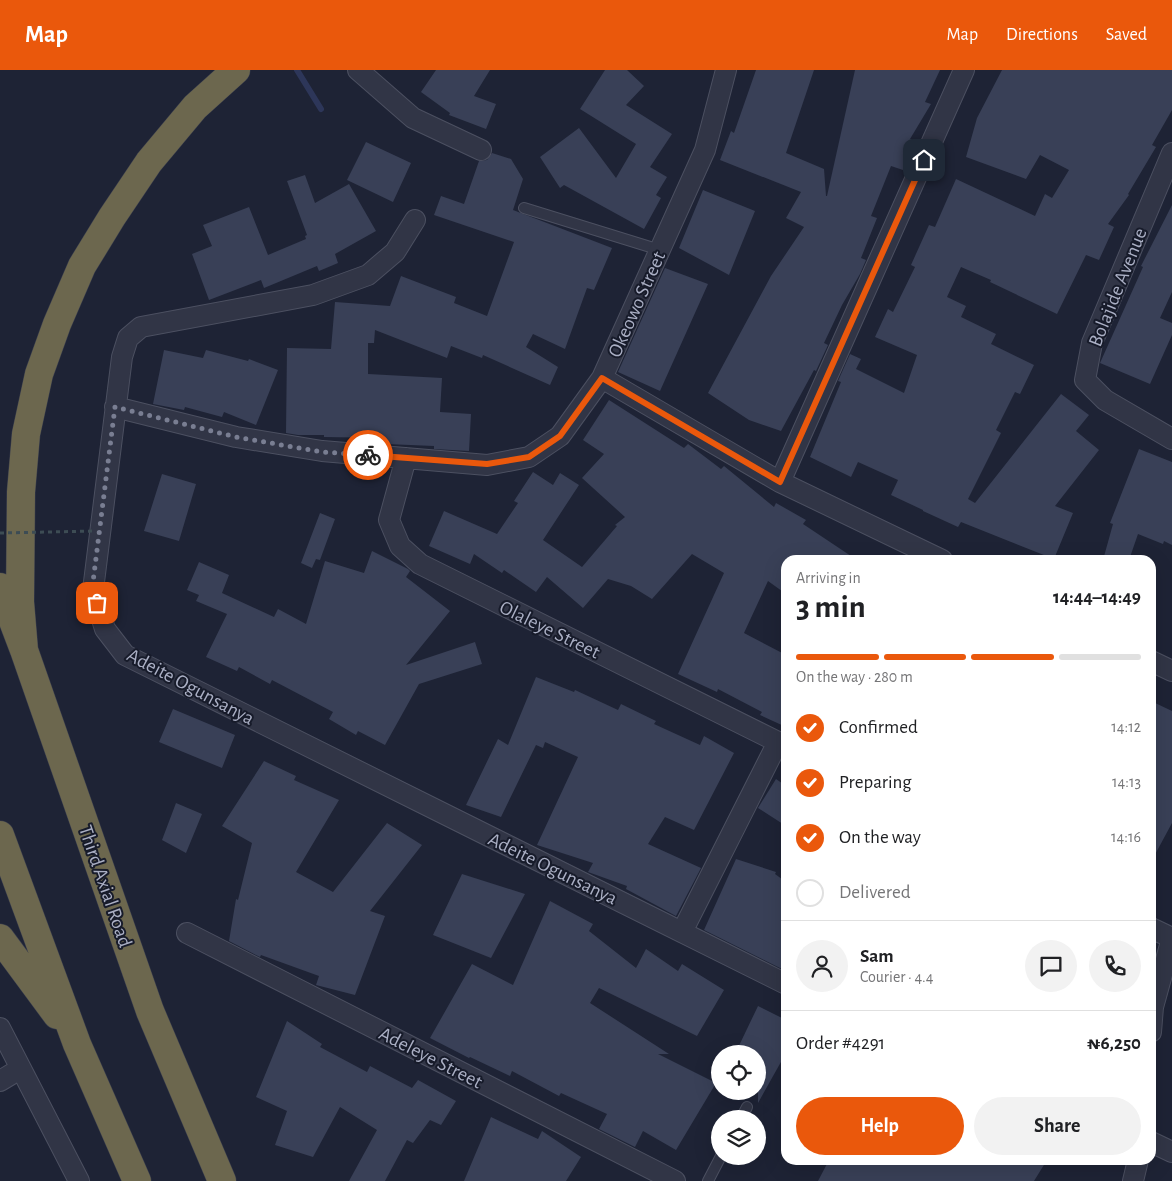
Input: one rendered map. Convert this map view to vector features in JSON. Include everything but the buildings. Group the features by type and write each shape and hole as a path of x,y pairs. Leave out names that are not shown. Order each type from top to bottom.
{"highway":[{"path":"24,650 20,602 21,492 26,434 40,374 57,324 82,266 148,162 195,107 236,70"},
{"name":"Third Axial Road","path":"0,587 24,650 150,1011 222,1181"},
{"path":"0,835 77,1044 137,1181"},
{"path":"0,938 77,1044"}],"street":[{"path":"358,70 413,118 481,150"},
{"name":"Okeowo Street","path":"115,407 236,437 322,452 487,464 529,457 560,436 602,378 705,150 726,70"},
{"path":"780,482 964,70"},
{"name":"Bolajide Avenue","path":"1172,153 1164,193 1092,343 1085,380 1105,400 1172,439"},
{"name":"Adeite Ogunsanya","path":"415,220 394,252 368,275 313,295 141,327 128,338 122,357 92,590 105,629 124,655 781,982"},
{"path":"602,378 780,482 932,555"},
{"name":"Olaleye Street","path":"406,458 389,520 400,546 420,564 781,744"},
{"path":"1156,663 1172,671"},
{"path":"682,932 781,746"},
{"path":"1156,930 1172,938 1156,996"},
{"name":"Adeleye Street","path":"187,933 675,1181"},
{"path":"0,1028 79,1181"},
{"path":"0,1081 20,1069"},
{"path":"1156,1144 1172,1152"},
{"path":"1133,1181 1137,1165"}],"lane":[{"path":"524,208 660,250"},
{"path":"708,1181 716,1165"}],"path":[{"path":"0,533 96,531"}],"waterway":[{"path":"297,70 321,109"}],"way so far":[{"path":"97,603 92,590 115,407 236,437 322,452 368,455"}],"route":[{"path":"368,455 487,464 529,457 560,436 602,378 780,482 924,160"}]}
